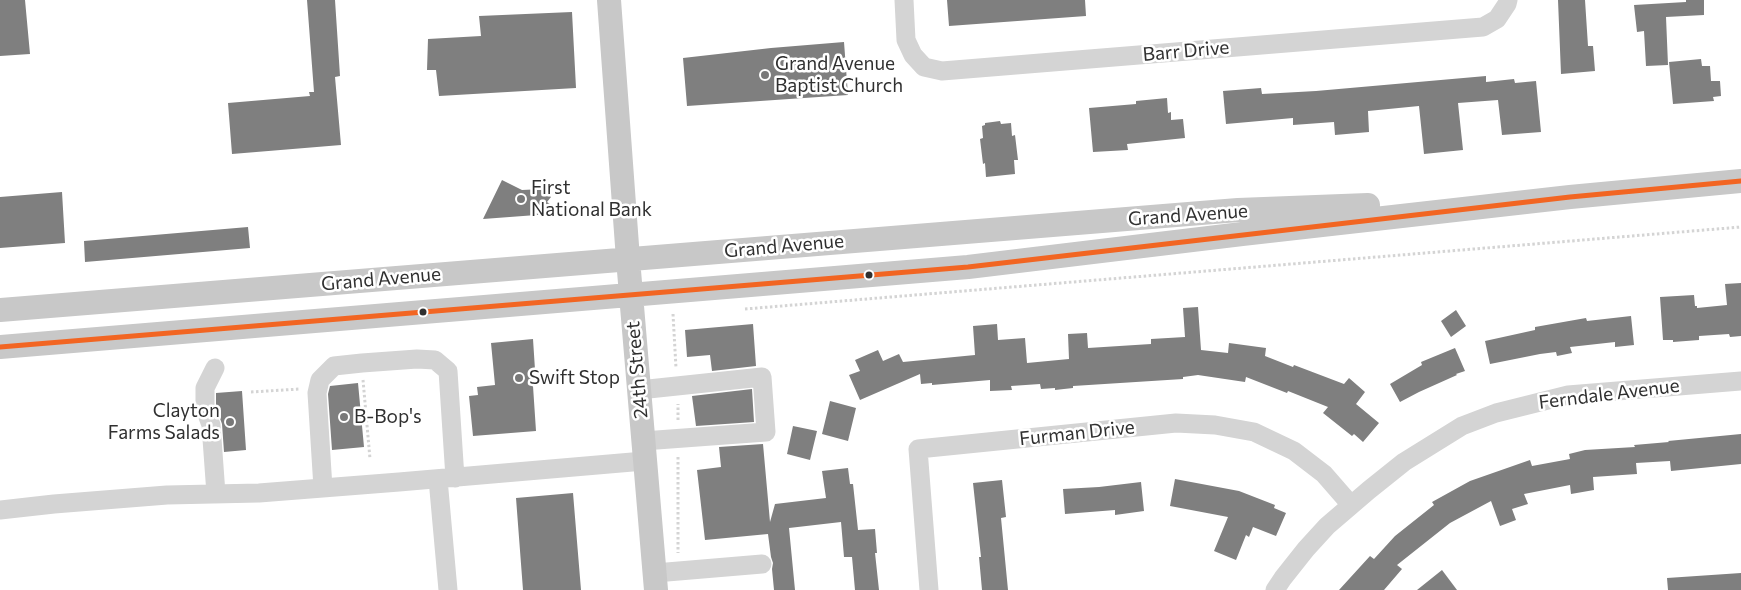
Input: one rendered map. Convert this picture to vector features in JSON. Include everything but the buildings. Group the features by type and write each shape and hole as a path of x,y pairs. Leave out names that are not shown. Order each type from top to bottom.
{"main road":[{"name":"24th Street","path":"609,0 628,259 656,582"},
{"name":"Grand Avenue","path":"0,347 968,267 1570,197 1741,181"},
{"name":"Grand Avenue","path":"0,310 1238,210 1570,197"}],"street":[{"name":"Barr Drive","path":"904,0 906,40 913,55 924,67 942,71 1483,27 1497,20 1508,0"},
{"path":"323,488 316,393 320,382 334,366 435,360 448,371 448,590"},
{"path":"215,368 206,388 205,409 211,425 216,494"},
{"path":"0,510 167,495 323,488 447,479 644,451 678,440 766,432 762,377 639,390"},
{"name":"Ferndale Avenue","path":"1275,590 1306,549 1327,526 1377,482 1404,462 1462,426 1496,413 1568,395 1741,381"},
{"name":"Furman Drive","path":"929,590 918,449 1176,423 1215,425 1254,432 1294,452 1324,474 1351,505"},
{"path":"656,582 762,564"}],"path":[{"path":"738,309 1741,227"},
{"path":"673,314 682,313"},
{"path":"362,363 370,459"},
{"path":"251,392 303,388 303,383 320,382"}],"transit line":[{"path":"0,347 968,267 1570,197 1741,181"}],"place":[{"name":"Grand Avenue Baptist Church","path":"765,75"},
{"name":"First National Bank","path":"521,199"},
{"name":"Swift Stop","path":"519,378"},
{"name":"B-Bop's","path":"344,417"},
{"name":"Clayton Farms Salads","path":"230,422"}]}
